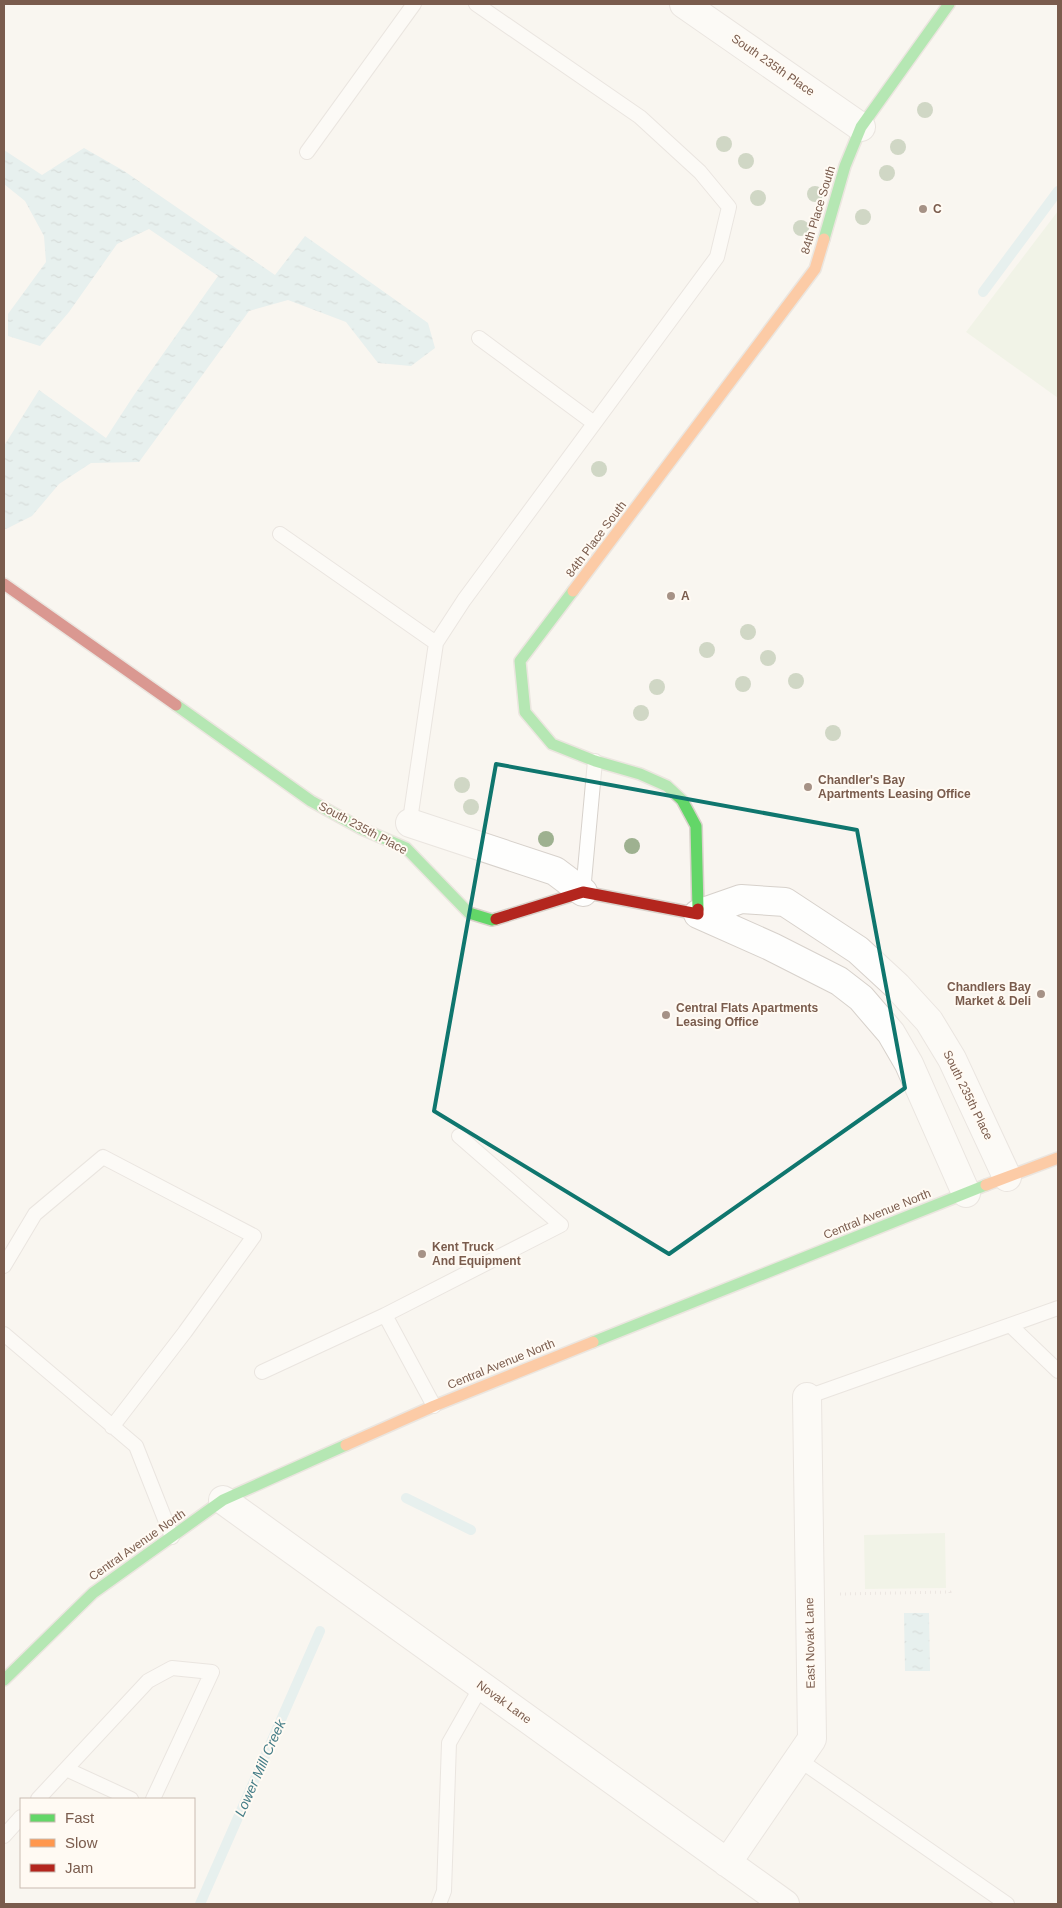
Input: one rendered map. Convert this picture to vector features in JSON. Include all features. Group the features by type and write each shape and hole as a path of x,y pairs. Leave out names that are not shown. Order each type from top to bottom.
{"street":[{"name":"South 235th Place","path":"684,4 861,127"},
{"name":"84th Place South","path":"698,914 696,826 682,800 666,786 640,774 595,761 552,744 525,712 520,661 815,269 845,166 861,127 949,4"},
{"name":"South 235th Place","path":"4,584 311,801 362,829 408,835 469,913 492,920 583,892 698,914 772,947 839,981 861,998 891,1033 909,1064 966,1193"},
{"path":"408,835 554,871 583,892"},
{"name":"South 235th Place","path":"698,914 741,898 785,902 858,950 897,986 929,1021 952,1059 1007,1177"},
{"name":"Central Avenue North","path":"4,1680 93,1593 223,1500 434,1406 1058,1158"},
{"name":"East Novak Lane","path":"727,1863 812,1739 807,1397"},
{"name":"Novak Lane","path":"223,1500 785,1904"}],"lane":[{"path":"307,152 414,4"},
{"path":"408,835 436,643 464,600 717,256 728,207 700,172 640,117 476,4"},
{"path":"479,338 594,423"},
{"path":"280,534 436,643"},
{"path":"583,892 595,761"},
{"path":"262,1372 385,1316 561,1225 459,1136"},
{"path":"4,1266 35,1214 103,1157 254,1236 185,1332 112,1427"},
{"path":"807,1397 1058,1308"},
{"path":"385,1316 434,1406"},
{"path":"1010,1324 1058,1371"},
{"path":"4,1334 136,1446 172,1537"},
{"path":"39,1798 148,1681 172,1668 212,1672 153,1798"},
{"path":"438,1904 444,1891 449,1743 482,1685"},
{"path":"798,1758 1007,1904"},
{"path":"66,1769 129,1798"},
{"path":"4,1836 20,1818"}],"path":[{"path":"810,1594 950,1592 950,1597"}],"highlighted area":[{"path":"496,764 857,830 905,1088 669,1254 434,1111"}],"green space":[{"path":"1058,211 1058,398 966,332"},
{"path":"945,1533 946,1588 865,1589 864,1535"}],"water":[{"path":"84,148 124,171 275,275 305,236 428,323 435,348 411,366 378,363 346,322 288,300 249,311 139,462 91,463 59,484 32,516 6,529 4,528 4,446 39,390 106,438 218,276 149,229 117,244 69,312 40,346 8,336 8,314 46,262 44,236 25,201 4,184 4,150 42,175"},
{"path":"904,1613 929,1613 930,1671 905,1671"}],"waterway":[{"path":"983,292 1058,191"},
{"name":"Lower Mill Creek","path":"406,1498 471,1530"},
{"name":"Lower Mill Creek","path":"200,1904 320,1631"}],"traffic: fast":[{"path":"824,239 845,166 861,127 949,4"},
{"path":"573,591 520,661 525,712 552,744 595,761 640,774 667,786 682,800 696,826 698,909"},
{"path":"176,705 311,801 362,829 406,848 469,913 492,920 496,919"},
{"path":"593,1342 986,1185"},
{"path":"4,1680 93,1593 223,1500 346,1445"}],"traffic: slow":[{"path":"573,591 815,269 824,239"},
{"path":"986,1185 1058,1158"},
{"path":"346,1445 434,1406 593,1342"}],"traffic: jam":[{"path":"4,584 176,705"},
{"path":"496,919 583,892 698,914 698,909"}],"place":[{"name":"C","path":"923,209"},
{"name":"A","path":"671,596"},
{"name":"Chandler's Bay Apartments Leasing Office","path":"808,787"},
{"name":"Chandlers Bay Market & Deli","path":"1041,994"},
{"name":"Central Flats Apartments Leasing Office","path":"666,1015"},
{"name":"Kent Truck And Equipment","path":"422,1254"}]}
